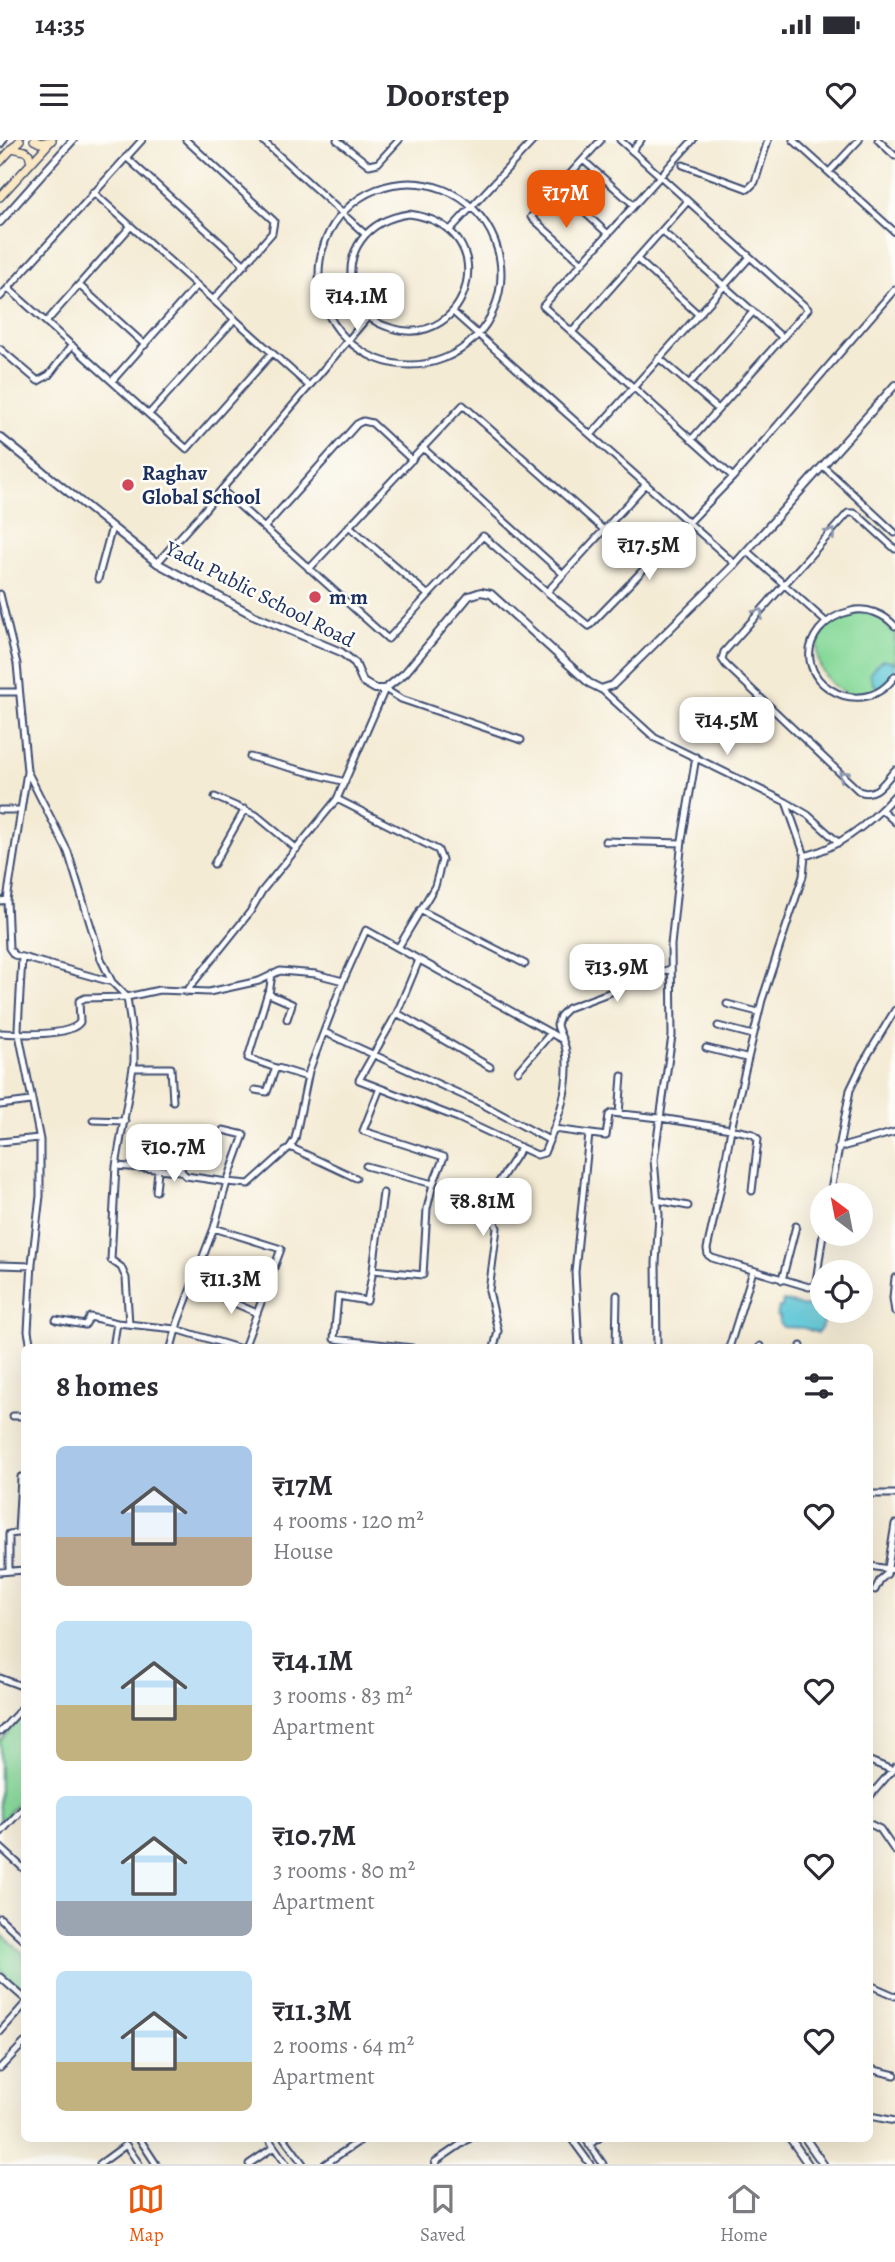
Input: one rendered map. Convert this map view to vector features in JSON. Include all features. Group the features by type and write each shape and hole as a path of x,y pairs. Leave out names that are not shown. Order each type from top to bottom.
{"main road":[{"path":"0,162 20,140"},
{"path":"34,140 40,143 51,141"},
{"path":"0,197 51,141"},
{"path":"12,148 25,150 31,163"}],"street":[{"path":"0,222 74,140"},
{"path":"0,297 142,140"},
{"path":"186,140 274,221 272,233 213,300"},
{"path":"263,140 365,234"},
{"path":"337,140 369,165 378,163 399,140"},
{"path":"450,230 534,140"},
{"path":"582,263 531,217 601,140"},
{"path":"620,140 808,309 691,440"},
{"path":"632,151 641,140"},
{"path":"693,140 543,306 733,477"},
{"path":"683,165 748,189 755,182 768,140"},
{"path":"793,140 895,232"},
{"path":"829,172 859,140"},
{"path":"878,140 895,156"},
{"path":"126,157 245,265"},
{"path":"583,160 634,205"},
{"path":"420,182 448,190 472,205 490,228 501,257 501,289 491,319 478,335 443,359 412,366 381,361 347,342 332,323 320,293 319,265 326,237 342,213 364,194 391,184 420,182"},
{"path":"558,188 608,234"},
{"path":"93,192 309,386"},
{"path":"572,332 688,201"},
{"path":"409,214 425,216 450,230 460,243 468,273 466,286 453,312 433,326 414,331 397,330 368,318 359,305 351,279 355,250 365,234 393,216 409,214"},
{"path":"47,321 131,226"},
{"path":"662,231 783,338"},
{"path":"591,435 750,257"},
{"path":"637,259 699,314"},
{"path":"79,285 145,345"},
{"path":"112,381 197,285"},
{"path":"8,288 187,449 272,353"},
{"path":"222,490 388,639 482,536 589,626 733,477 895,289"},
{"path":"453,312 735,564"},
{"path":"689,384 753,312"},
{"path":"157,563 368,318"},
{"path":"149,415 234,319"},
{"path":"0,349 38,381 49,375 72,345"},
{"path":"659,358 718,410"},
{"path":"601,689 613,685 735,564 895,385"},
{"path":"309,569 463,405 604,530"},
{"path":"264,528 363,421 372,424 412,460"},
{"name":"Yadu Public School Road","path":"0,438 157,563 253,615 341,652 355,663 363,682 375,689 385,690 401,699 521,740"},
{"path":"423,448 563,574"},
{"path":"824,467 895,533"},
{"path":"547,592 646,484"},
{"path":"895,550 859,516 848,513 724,652 722,659 859,790 867,794 875,792 895,770"},
{"path":"349,526 428,595"},
{"path":"98,579 112,527"},
{"path":"747,551 826,622"},
{"path":"186,992 337,799 385,690 405,673 469,596 481,592 491,594 589,683 601,689 655,738 786,802 808,815 839,843"},
{"path":"0,594 17,664 27,771 3,901 9,948 14,955 112,982"},
{"path":"895,626 887,617 856,610 842,613 826,622 816,634 810,648 810,661 815,674 827,688 841,695 867,697 880,691 895,676"},
{"path":"0,692 19,692"},
{"path":"250,757 345,782"},
{"path":"657,1344 656,1263 659,1215 654,1160 672,1036 671,945 682,843 696,757"},
{"path":"27,771 68,852 101,959 112,982 127,997 134,1048 133,1068 116,1166 111,1261 121,1268 126,1278 129,1324"},
{"path":"805,856 839,843 882,810 895,795"},
{"path":"215,797 256,815 297,849"},
{"path":"337,799 438,850 442,860 435,886 398,948"},
{"path":"786,802 805,856 803,876 758,1012 746,1058 708,1255 806,1287 813,1286 821,1246"},
{"path":"214,863 246,809"},
{"path":"0,810 21,810"},
{"path":"882,810 895,822"},
{"path":"605,841 682,843"},
{"path":"420,911 525,964"},
{"path":"116,1166 181,1171 186,1176 249,1184 290,1147 298,1134 307,1077 343,981 366,930 563,1040"},
{"path":"22,957 19,1034 39,1138 40,1196 32,1266 28,1331 30,1344"},
{"path":"419,960 397,1013 359,1080 458,1118 540,1155 544,1153 562,1109 565,1090 566,1049 557,1025 560,1016 568,1008 611,992 640,977 671,969"},
{"path":"0,1033 67,1031 80,1021 78,1005 82,999 127,997 159,990 209,992 259,981 280,971 295,971 343,981"},
{"path":"272,974 248,1058 307,1077"},
{"path":"268,992 292,1004 287,1019"},
{"path":"727,1004 758,1012"},
{"path":"832,1183 850,1090 895,1010"},
{"path":"397,1013 490,1067"},
{"path":"718,1026 752,1035"},
{"path":"324,1032 482,1104 549,1140"},
{"path":"518,1071 551,1033"},
{"path":"706,1048 746,1058"},
{"path":"133,1068 171,1068 173,1101"},
{"path":"255,1090 268,1092 276,1068"},
{"path":"619,1114 622,1076"},
{"path":"263,1081 271,1083"},
{"path":"373,1270 423,1275 427,1209 444,1157 363,1130 380,1088"},
{"path":"0,1105 31,1101"},
{"path":"554,1129 607,1136 610,1114 619,1114 753,1134 758,1139 752,1191"},
{"path":"93,1120 125,1121"},
{"path":"181,1171 185,1130"},
{"path":"172,1344 244,1135 223,1130"},
{"path":"838,1148 895,1132"},
{"path":"579,1344 575,1272 589,1135"},
{"path":"0,1142 39,1138"},
{"path":"290,1147 356,1178"},
{"path":"495,1344 498,1322 489,1291 497,1228 488,1205 493,1191 521,1148"},
{"path":"366,1166 433,1184"},
{"path":"156,1191 158,1170"},
{"path":"376,1344 334,1339 338,1296 367,1301 383,1193"},
{"path":"657,1200 688,1206"},
{"path":"782,1280 796,1226"},
{"path":"214,1228 281,1249 245,1344"},
{"path":"0,1265 32,1266"},
{"path":"730,1344 753,1271"},
{"path":"895,1278 895,1312"},
{"path":"216,1295 257,1313"},
{"path":"615,1344 617,1295"},
{"path":"57,1320 85,1325 90,1317 117,1323 176,1329 225,1344"},
{"path":"114,1344 117,1323"},
{"path":"339,1344 340,1340"},
{"path":"13,1416 21,1416"},
{"path":"9,1570 9,1534 18,1533 21,1477"},
{"path":"873,1494 895,1494"},
{"path":"875,1590 880,1580 892,1569 895,1524"},
{"path":"873,1566 892,1569"},
{"path":"0,1572 21,1570"},
{"path":"0,1678 21,1686"},
{"path":"0,1732 21,1709"},
{"path":"873,1762 893,1768 873,1792"},
{"path":"0,1833 21,1813"},
{"path":"873,1826 880,1829 895,1851"},
{"path":"0,1847 21,1866"},
{"path":"0,1918 21,1937"},
{"path":"0,1977 21,1995"},
{"path":"873,1986 895,1996"},
{"path":"0,2032 21,2008"},
{"path":"0,2068 21,2046"},
{"path":"873,2070 895,2076"},
{"path":"873,2117 895,2121"},
{"path":"142,2142 156,2164"},
{"path":"271,2142 286,2164"},
{"path":"287,2142 303,2164"},
{"path":"325,2164 359,2142"},
{"path":"436,2164 435,2162 464,2142"},
{"path":"574,2142 590,2164"},
{"path":"587,2142 603,2164"},
{"path":"589,2145 593,2142"},
{"path":"793,2142 808,2164"},
{"path":"808,2142 823,2164"},
{"path":"100,2164 126,2145 139,2164"},
{"path":"249,2164 274,2147"}],"green space":[{"path":"855,611 878,615 895,629 895,677 875,692 856,695 838,689 825,676 818,658 819,640 831,623"},
{"path":"21,1717 21,1799 0,1823 0,1741"},
{"path":"0,1933 21,1951 21,1989 0,1970"}],"water":[{"path":"882,660 895,663 895,672 878,688 870,673"},
{"path":"783,1301 810,1306 810,1323 823,1323 818,1333 804,1328 783,1327 779,1322 780,1317 777,1316 779,1307 782,1307"}],"place":[{"name":"Raghav Global School","path":"128,485"},
{"name":"m m","path":"315,597"}]}
